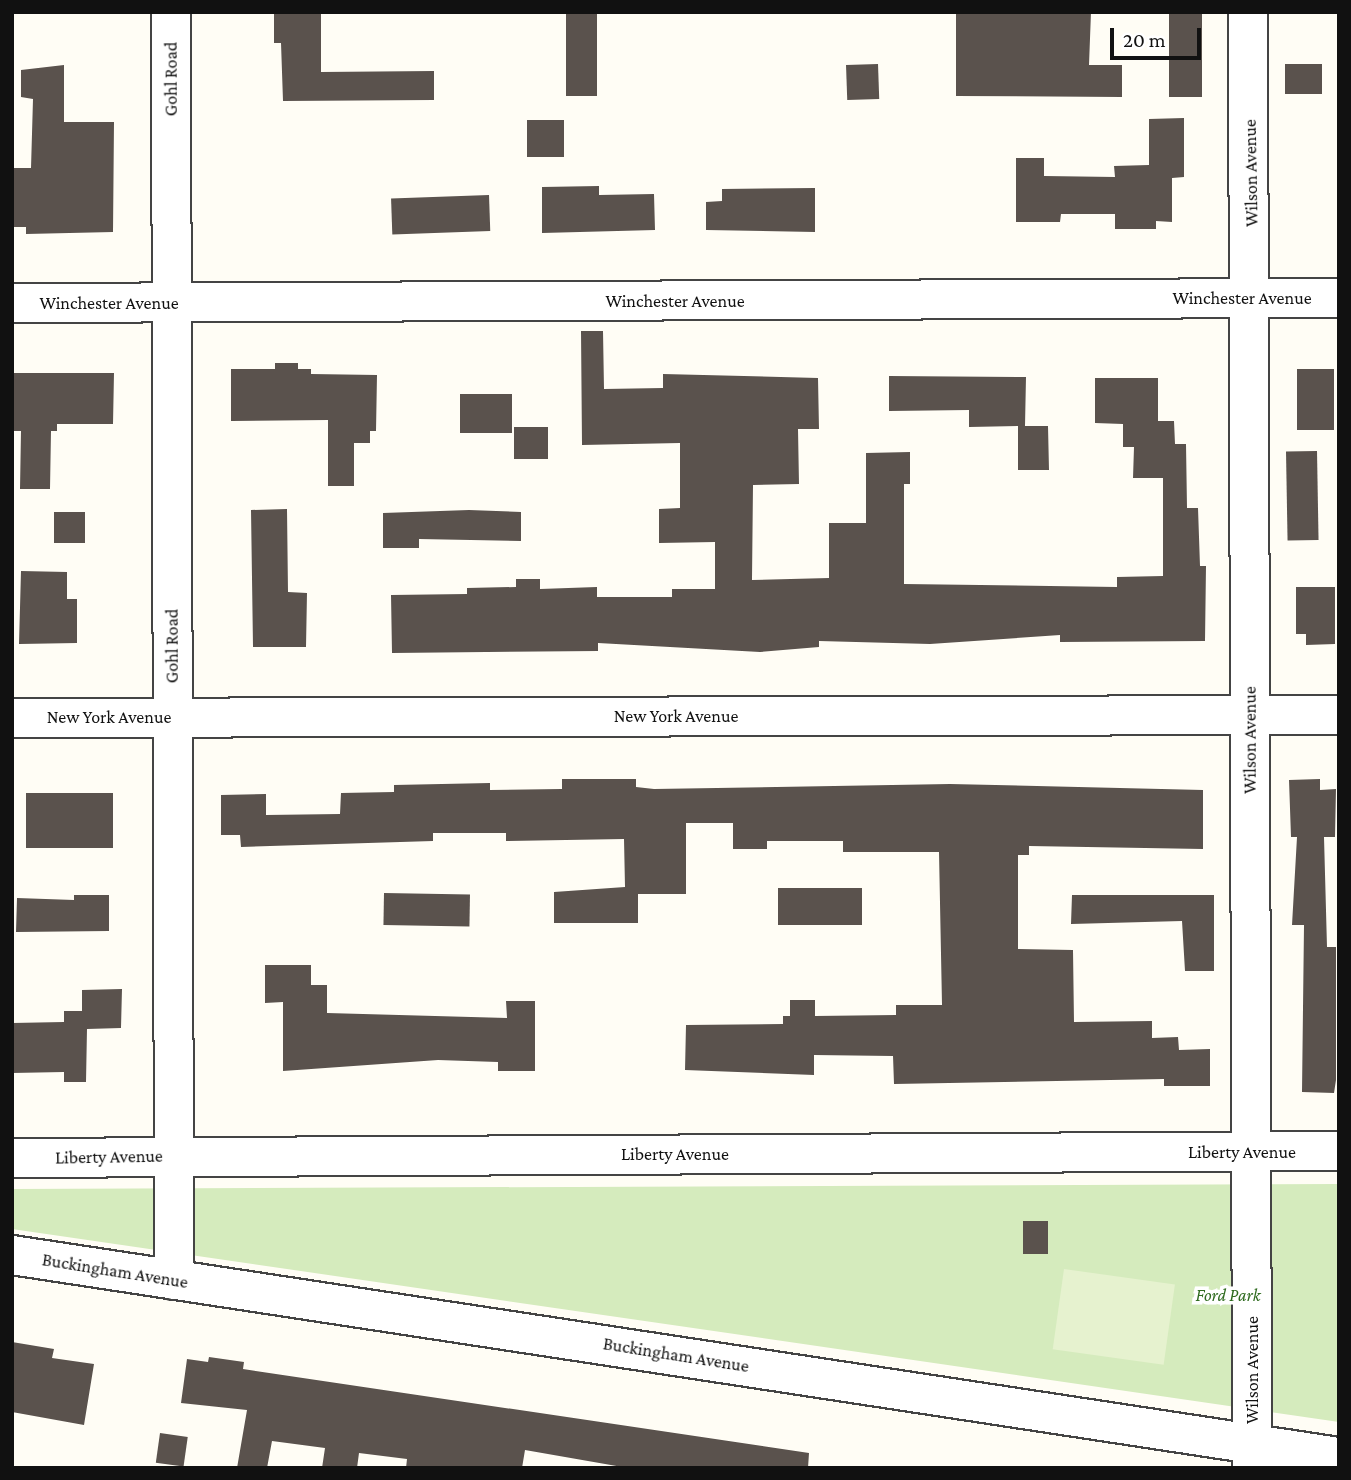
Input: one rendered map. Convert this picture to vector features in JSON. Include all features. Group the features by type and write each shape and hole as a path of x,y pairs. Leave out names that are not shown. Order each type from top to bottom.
{"street":[{"name":"Gohl Road","path":"171,12 174,1280"},
{"name":"Wilson Avenue","path":"1248,12 1252,298 1252,1455"},
{"name":"Winchester Avenue","path":"12,303 1339,298"},
{"name":"New York Avenue","path":"12,718 1339,715"},
{"name":"Liberty Avenue","path":"12,1158 1339,1151"},
{"name":"Buckingham Avenue","path":"12,1255 1252,1455 1339,1457"}],"green space":[{"name":"Ford Park","path":"1339,1184 1339,1422 12,1229 12,1189"},
{"path":"1064,1269 1175,1285 1164,1365 1053,1349"}],"building":[{"path":"274,12 321,12 321,72 434,71 434,100 283,101 281,43 274,43"},
{"path":"566,12 597,12 597,96 566,96"},
{"path":"956,12 1091,12 1089,65 1122,65 1122,97 956,96"},
{"path":"1169,12 1202,12 1202,97 1169,97"},
{"path":"878,64 879,99 847,100 846,65"},
{"path":"1285,64 1322,64 1322,94 1285,94"},
{"path":"64,65 64,122 114,122 113,232 26,234 26,227 13,227 13,168 31,168 33,99 21,97 21,70"},
{"path":"1184,118 1184,177 1172,178 1172,222 1156,221 1156,229 1115,229 1115,214 1061,214 1060,222 1016,222 1016,158 1044,158 1044,176 1115,177 1114,166 1149,165 1149,119"},
{"path":"527,120 564,120 564,157 527,157"},
{"path":"599,186 599,195 654,194 655,230 542,233 542,187"},
{"path":"815,188 815,232 706,230 706,202 722,201 722,189"},
{"path":"489,195 490,231 392,234 391,198"},
{"path":"581,331 603,331 604,389 663,388 663,374 818,378 819,429 798,429 799,484 753,485 752,580 829,578 829,523 866,523 866,453 910,452 910,484 904,484 904,584 1117,587 1117,577 1163,576 1163,478 1133,478 1134,447 1123,447 1123,424 1095,423 1095,378 1158,378 1158,421 1174,421 1175,444 1186,444 1187,508 1198,508 1200,566 1206,566 1205,641 1060,642 1060,635 930,644 819,641 819,647 760,652 598,643 598,651 392,653 391,595 467,594 467,588 516,587 516,579 540,579 540,589 597,587 597,597 672,597 672,589 715,589 715,542 659,543 659,509 680,508 680,443 582,445"},
{"path":"275,363 298,363 298,369 311,369 311,374 377,375 376,431 370,431 370,443 354,443 354,486 328,486 328,420 231,421 231,369 275,369"},
{"path":"1297,369 1334,369 1334,430 1297,430"},
{"path":"13,373 114,373 113,424 57,424 57,431 51,431 50,489 20,489 21,431 14,431"},
{"path":"889,376 1026,377 1025,426 1048,426 1049,470 1018,470 1018,426 969,427 969,410 889,411"},
{"path":"460,394 512,394 512,433 460,433"},
{"path":"514,427 548,427 548,459 514,459"},
{"path":"1317,451 1319,540 1288,541 1286,452"},
{"path":"287,509 288,592 307,593 306,647 253,647 251,510"},
{"path":"469,510 521,512 521,541 419,539 419,548 383,548 383,513"},
{"path":"54,512 85,512 85,543 54,543"},
{"path":"21,571 67,572 67,599 77,599 77,643 19,644"},
{"path":"1296,587 1335,587 1335,644 1306,645 1306,634 1296,634"},
{"path":"562,779 636,779 636,787 654,789 950,784 1203,790 1203,849 1029,846 1029,855 1018,855 1018,949 1073,950 1074,1022 1152,1021 1152,1038 1178,1037 1179,1050 1210,1049 1210,1086 1164,1086 1164,1079 894,1084 893,1056 814,1055 814,1075 685,1070 686,1025 783,1024 783,1016 790,1016 790,1000 815,1000 815,1016 896,1015 896,1005 942,1005 939,852 843,852 843,841 767,841 767,849 733,849 733,823 686,823 686,894 638,894 638,923 554,923 554,892 625,887 624,839 506,841 506,833 433,833 433,841 241,847 240,835 221,835 221,795 266,794 266,815 340,814 341,793 394,792 394,785 490,783 490,790 562,789"},
{"path":"1320,779 1320,790 1336,789 1335,837 1324,837 1327,947 1336,947 1334,1093 1302,1092 1304,925 1292,925 1297,837 1291,837 1289,780"},
{"path":"26,793 113,793 113,848 26,848"},
{"path":"778,888 862,888 862,925 778,925"},
{"path":"384,893 470,895 469,926 383,925"},
{"path":"74,895 109,895 109,931 16,932 17,898 74,900"},
{"path":"1072,895 1214,895 1214,971 1185,971 1182,921 1071,924"},
{"path":"265,965 311,965 311,985 327,985 327,1013 507,1018 506,1001 535,1001 535,1071 498,1071 498,1062 438,1060 283,1071 283,1002 265,1003"},
{"path":"122,989 121,1028 87,1029 86,1082 64,1082 64,1072 12,1073 12,1023 64,1022 64,1011 82,1011 82,990"},
{"path":"1023,1221 1048,1221 1048,1254 1023,1254"},
{"path":"12,1342 54,1349 52,1358 94,1364 84,1425 12,1412"},
{"path":"209,1357 244,1362 243,1369 809,1453 808,1468 628,1468 525,1450 522,1468 406,1468 407,1459 359,1453 357,1468 322,1468 325,1448 272,1441 267,1468 237,1468 247,1410 181,1403 187,1359 208,1362"},
{"path":"160,1433 188,1437 184,1467 156,1463"}]}
